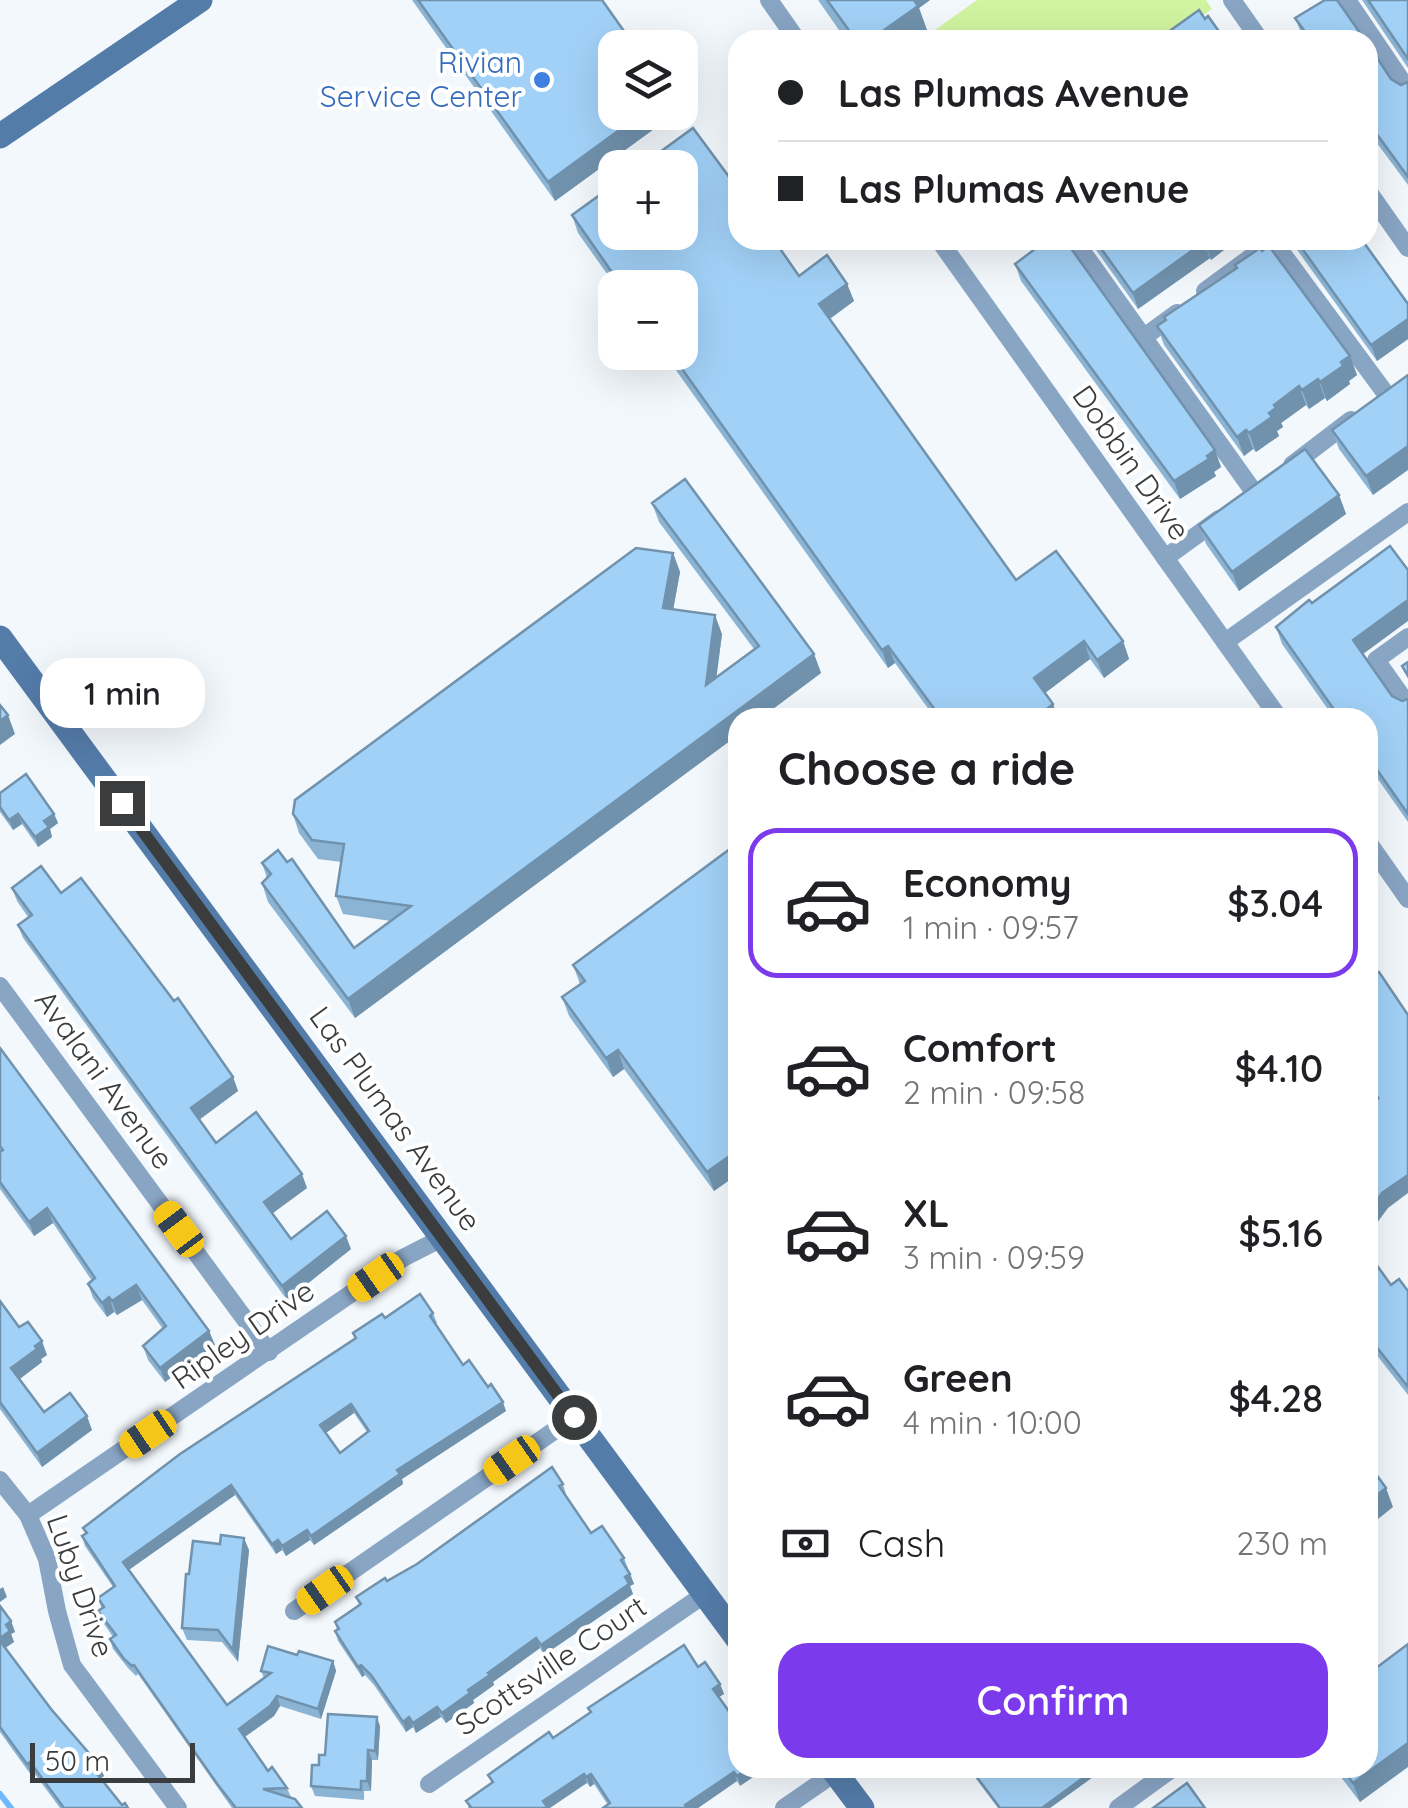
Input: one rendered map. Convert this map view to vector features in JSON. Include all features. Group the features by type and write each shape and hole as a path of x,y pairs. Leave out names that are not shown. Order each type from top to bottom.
{"street":[{"path":"0,136 200,0"},
{"path":"769,0 790,30"},
{"path":"1232,0 1253,30"},
{"path":"1346,0 1367,30"},
{"path":"1378,46 1408,90"},
{"path":"1378,205 1408,248"},
{"name":"Dobbin Drive","path":"947,250 1271,708"},
{"path":"1081,250 1254,492"},
{"path":"1144,337 1259,250"},
{"path":"1165,558 1379,400 1279,250"},
{"path":"1225,642 1406,518"},
{"path":"1408,637 1376,660 1408,705"},
{"name":"Las Plumas Avenue","path":"0,638 728,1625"},
{"path":"1378,856 1408,900"},
{"name":"Avalani Avenue","path":"0,986 269,1352"},
{"name":"Ripley Drive","path":"28,1515 403,1258 442,1238"},
{"path":"294,1611 574,1417"},
{"name":"Luby Drive","path":"0,1480 28,1515 47,1559 72,1665 178,1808"},
{"name":"Scottsville Court","path":"429,1784 705,1594"},
{"path":"784,1808 823,1778"},
{"path":"840,1778 862,1808"},
{"path":"1118,1808 1159,1778"}],"green space":[{"path":"977,0 1206,0 1212,9 1183,30 935,30"}],"building":[{"name":"Rivian Service Center","path":"418,0 602,0 623,30 598,30 598,130 619,130 548,182"},
{"path":"827,0 914,0 918,6 884,30 849,30"},
{"path":"1325,0 1337,0 1358,30 1304,30 1295,18"},
{"path":"1368,0 1408,0 1408,59"},
{"path":"1199,10 1218,30 1171,30"},
{"path":"1378,59 1391,79 1401,85 1408,82 1408,177 1378,136"},
{"path":"694,130 728,175 728,250 781,250 799,276 827,255 847,284 819,304 1016,580 1056,551 1123,641 1097,660 1084,641 1034,678 1053,704 1048,708 934,708 888,646 882,650 683,370 698,370 698,270 610,270 572,215 598,196 598,250 698,250 698,150 663,150"},
{"path":"1034,250 1072,250 1215,450 1207,456 1209,459 1174,481 1015,264"},
{"path":"1102,250 1193,250 1133,293"},
{"path":"1257,250 1272,250 1350,356 1320,382 1318,379 1302,390 1299,386 1274,405 1276,408 1269,413 1272,417 1237,437 1157,326 1166,320 1164,317 1237,268 1235,265"},
{"path":"1303,250 1369,250 1408,304 1408,319 1371,345"},
{"path":"1408,375 1408,446 1366,476 1332,430"},
{"path":"1305,449 1339,495 1232,572 1199,525"},
{"path":"685,479 814,654 741,708 728,708 728,718 348,999 262,883 271,874 262,863 278,850 287,862 292,859 354,948 411,906 336,896 344,844 312,840 293,814 295,800 636,548 673,553 663,608 715,615 706,685 759,646 652,503"},
{"path":"1390,546 1408,570 1408,600 1353,640 1392,696 1402,701 1408,699 1408,814 1378,771 1378,708 1333,708 1276,627 1309,600 1312,603"},
{"path":"0,705 8,715 0,721"},
{"path":"26,774 54,814 44,821 49,827 35,837 18,814 9,820 0,807 0,793"},
{"path":"728,850 728,1157 707,1172 618,1050 606,1058 562,997 585,981 573,965"},
{"path":"41,866 61,893 81,878 174,1001 178,998 233,1077 191,1108 216,1143 256,1112 302,1174 264,1202 291,1239 327,1211 346,1236 282,1286 18,925 32,915 12,888"},
{"path":"1378,973 1408,1015 1408,1175 1378,1199 1379,1097"},
{"path":"0,1048 209,1331 160,1368 143,1346 166,1326 136,1285 102,1303 88,1284 95,1278 47,1208 29,1222 0,1182"},
{"path":"1378,1267 1391,1285 1399,1279 1408,1291 1408,1387 1378,1349"},
{"path":"420,1294 463,1365 469,1360 503,1402 397,1470 400,1474 311,1536 307,1530 282,1546 278,1540 272,1544 231,1485 123,1562 227,1705 271,1673 261,1671 268,1646 333,1661 318,1709 277,1696 239,1729 268,1771 272,1767 287,1788 263,1789 295,1799 302,1808 236,1808 134,1665 124,1659 110,1639 116,1635 98,1611 104,1607 98,1598 115,1586 82,1536 87,1533 83,1528 180,1454 356,1338 353,1333 382,1314 385,1318","holes":["351,1404 369,1431 340,1453 320,1425"]},
{"path":"0,1301 19,1327 28,1322 42,1341 11,1368 44,1412 70,1393 87,1416 37,1453 0,1402"},
{"path":"552,1467 563,1484 559,1486 591,1533 602,1526 624,1558 621,1560 630,1574 625,1577 629,1584 541,1645 536,1638 442,1713 437,1707 413,1723 409,1717 403,1722 371,1675 361,1665 358,1667 335,1631 339,1629 335,1622 361,1604 356,1597 417,1564"},
{"path":"1378,1477 1386,1488 1378,1494"},
{"path":"221,1535 244,1538 233,1650 218,1630 182,1628 193,1541 220,1544"},
{"path":"0,1606 11,1621 6,1625 10,1631 0,1638"},
{"path":"0,1641 100,1766 94,1770 128,1808 64,1808 30,1762 27,1764 0,1727"},
{"path":"1408,1644 1408,1743 1378,1765 1378,1666"},
{"path":"684,1645 698,1667 705,1662 720,1684 713,1689 728,1710 728,1776 686,1808 603,1808 610,1803 591,1774 584,1774 543,1801 548,1808 469,1808 466,1801 493,1782 488,1775 549,1732 553,1738 591,1712 588,1708"},
{"path":"328,1714 377,1717 375,1751 368,1750 367,1781 361,1781 361,1790 311,1786 312,1765 319,1765 319,1755 325,1755"},
{"path":"978,1778 1083,1778 1042,1808 1000,1808"},
{"path":"1187,1783 1205,1808 1153,1808"}],"waterway":[{"path":"0,1794 11,1808"}],"place":[{"name":"Rivian Service Center","path":"542,80"}],"route":[{"path":"122,803 574,1417"}]}
